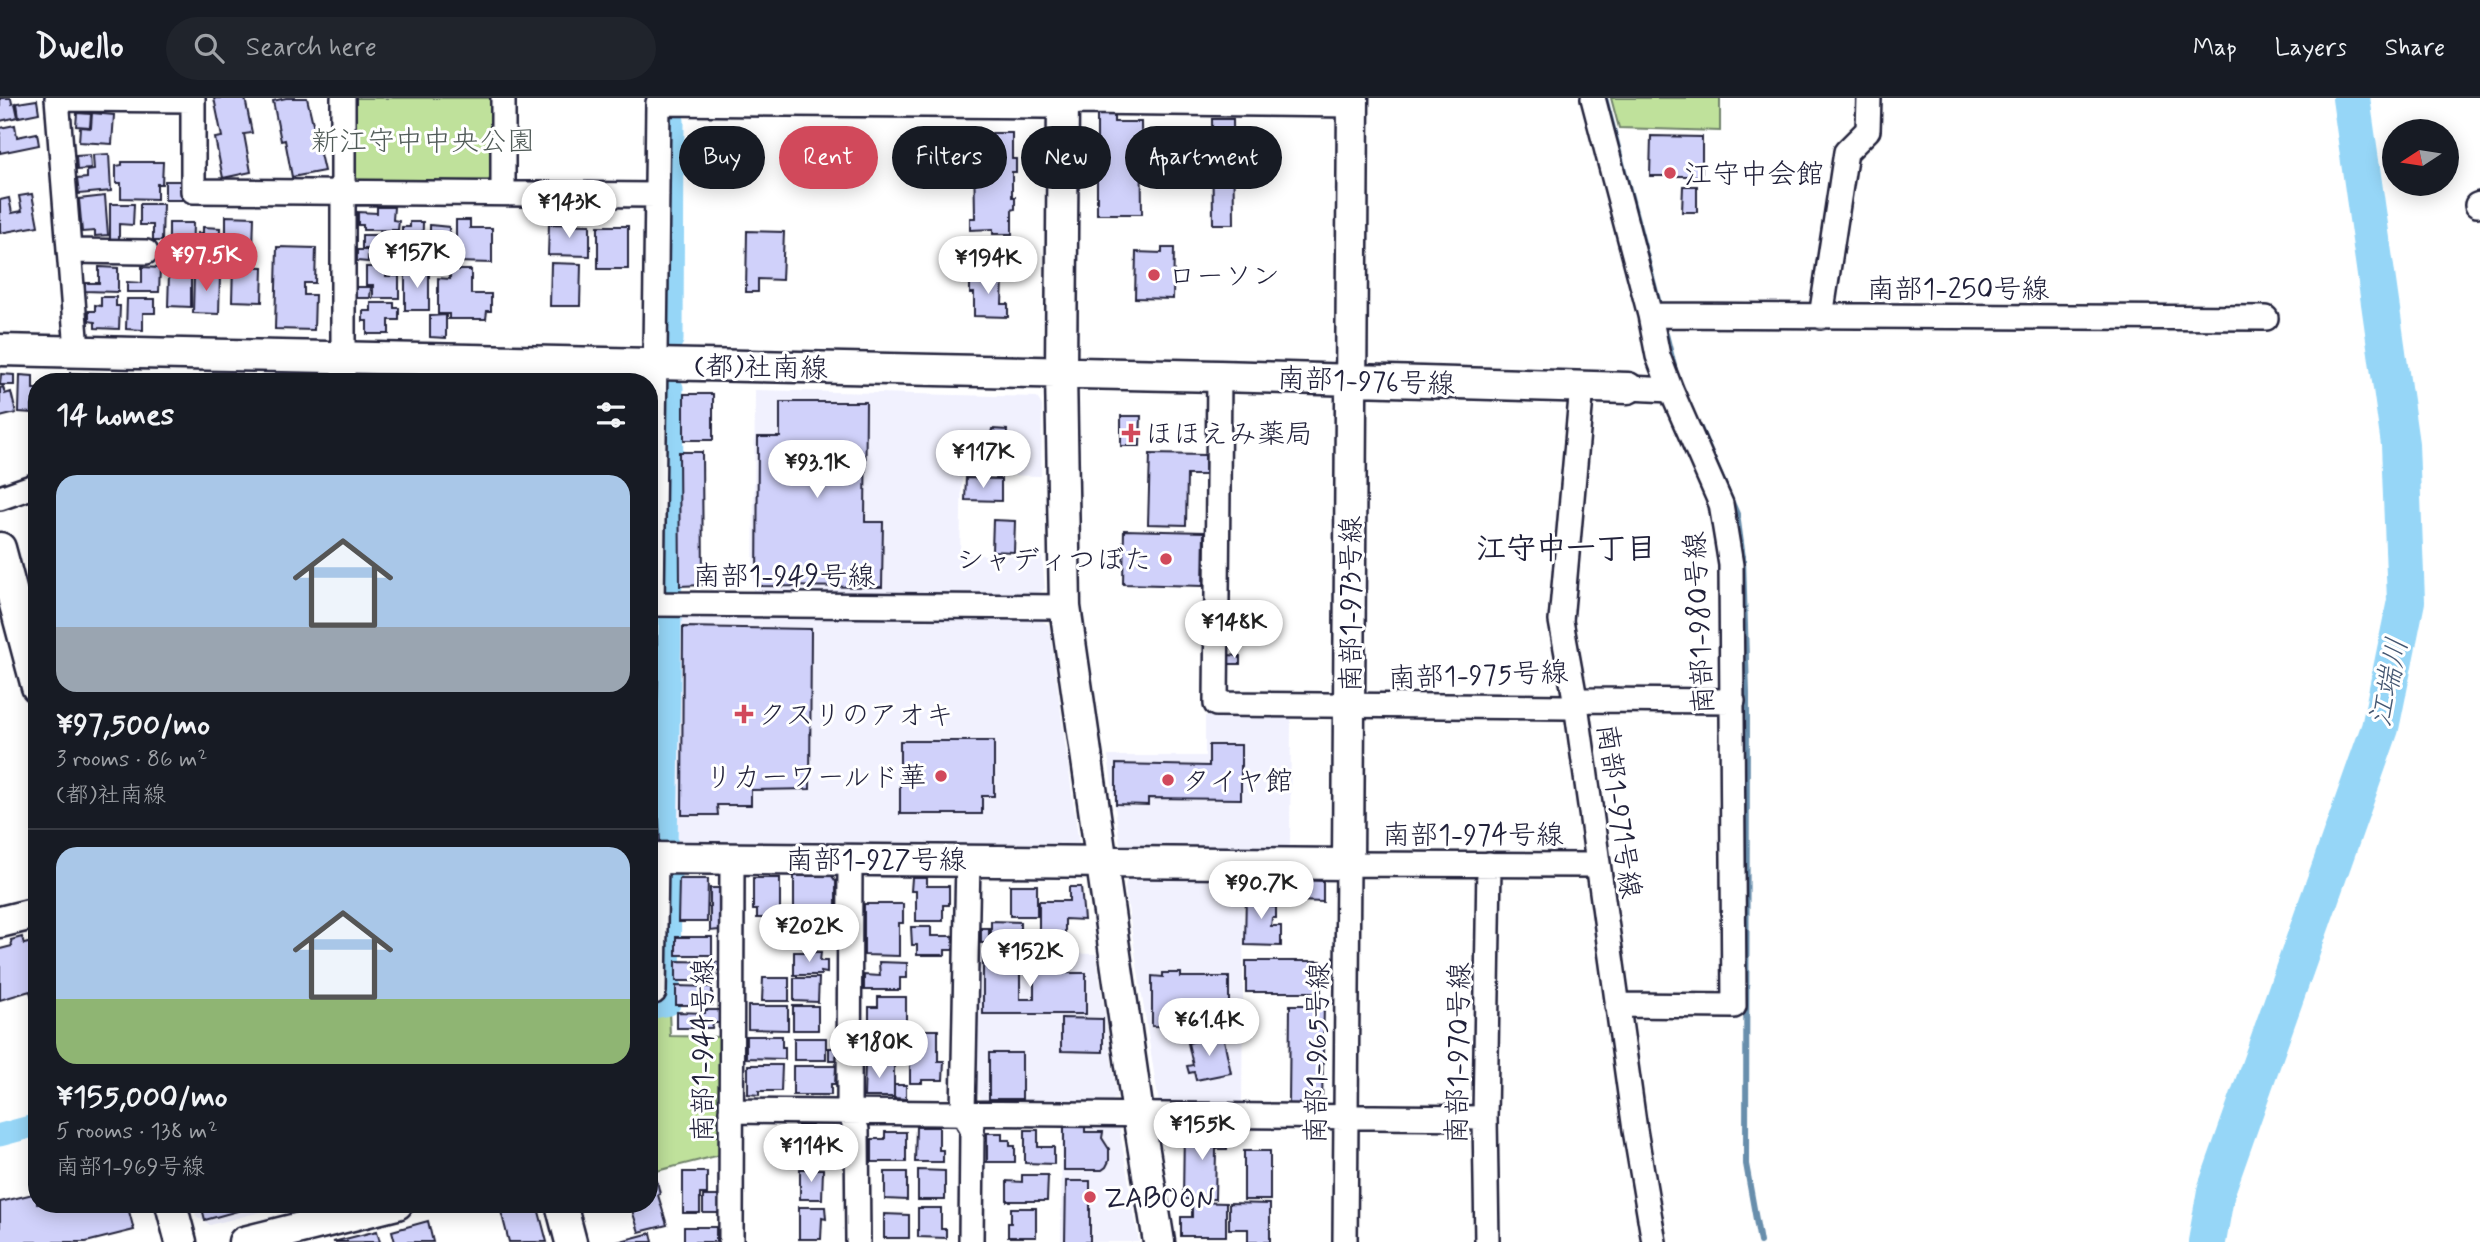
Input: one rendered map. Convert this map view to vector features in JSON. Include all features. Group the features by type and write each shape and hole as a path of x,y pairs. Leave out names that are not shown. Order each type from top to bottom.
{"street":[{"path":"342,98 342,369"},
{"path":"503,98 503,193"},
{"name":"南部1-980号線","path":"1593,98 1650,315 1658,356 1721,504 1731,565 1734,1006 1616,1004"},
{"path":"1821,317 1846,152 1868,130 1869,98"},
{"path":"77,350 57,99 193,99 193,191 657,195"},
{"name":"南部1-949号線","path":"655,373 658,101 1031,106 1063,101 1353,102"},
{"path":"1063,101 1061,372 1065,607 1159,1242"},
{"name":"南部1-973号線","path":"1348,864 1353,102"},
{"path":"69,251 146,252"},
{"name":"南部1-250号線","path":"1650,315 2266,318"},
{"name":"(都)社南線","path":"0,350 77,350 342,369 500,371 655,363 1061,372"},
{"name":"南部1-976号線","path":"1061,372 1671,390"},
{"name":"南部1-975号線","path":"1219,376 1216,704 1566,707 1587,700 1733,701"},
{"name":"南部1-971号線","path":"1582,386 1561,621 1576,704 1616,1004 1654,1242"},
{"path":"0,498 28,488"},
{"path":"0,548 28,653"},
{"name":"南部1-949号線","path":"658,604 1065,607"},
{"name":"南部1-927号線","path":"658,858 1102,861"},
{"name":"南部1-944号線","path":"731,1242 732,858"},
{"path":"850,859 849,1112 857,1130 858,1242"},
{"path":"968,860 963,1113 972,1128 971,1242"},
{"path":"1102,861 1348,864"},
{"name":"南部1-974号線","path":"1348,864 1598,865"},
{"name":"南部1-965号線","path":"1345,1242 1348,864"},
{"name":"南部1-970号線","path":"1487,1242 1485,1118 1489,864"},
{"path":"0,922 28,915"},
{"path":"731,1111 1485,1118"},
{"path":"173,1213 181,1242"},
{"path":"244,1242 361,1213"},
{"path":"563,1213 571,1242"}],"shaded area":[{"path":"755,390 1037,397 1042,406 1041,476 962,474 960,554 1042,557 1045,588 1038,594 753,593"},
{"path":"674,617 1040,620 1049,625 1079,844 1074,848 671,846"},
{"path":"1291,715 1290,849 1124,848 1120,843 1108,756 1205,756 1205,716"},
{"path":"1244,876 1242,1106 1159,1104 1125,888 1127,877"},
{"path":"976,951 1096,954 1117,1097 1108,1103 984,1102 976,1092"},
{"path":"1062,1123 1119,1126 1139,1242 1061,1242"},
{"path":"195,1213 256,1213 210,1225"}],"green space":[{"name":"新江守中中央公園","path":"352,98 493,98 493,174 487,183 360,183 353,174"},
{"path":"1611,98 1720,98 1720,131 1619,128"},
{"path":"669,1010 670,1036 723,1037 724,1154 658,1171 658,1012"}],"building":[{"path":"0,98 11,98 18,117 0,121"},
{"path":"214,98 245,98 252,133 244,134 251,172 223,178 215,138 222,137"},
{"path":"307,98 324,171 292,177 285,140 281,141 273,101"},
{"path":"37,100 39,113 19,117 17,103"},
{"path":"77,113 91,114 90,127 76,126"},
{"path":"92,113 114,115 112,144 79,142 80,127 91,128"},
{"path":"1114,113 1114,122 1141,122 1141,126 1125,126 1125,189 1142,189 1142,214 1097,214 1097,189 1111,189 1111,126 1097,126 1097,114"},
{"path":"1212,119 1233,119 1233,126 1212,126"},
{"path":"15,125 17,137 37,133 39,145 0,153 0,128"},
{"path":"1007,133 1012,133 1012,159 1016,159 1016,172 1012,172 1015,209 1012,210 1012,234 993,234 993,229 970,230 970,218 975,218 975,189 1007,189"},
{"path":"1651,136 1702,137 1702,176 1650,176"},
{"path":"109,154 111,191 79,194 77,179 87,178 87,171 94,170 93,155"},
{"path":"90,155 91,169 77,170 76,156"},
{"path":"122,162 163,162 162,184 157,184 157,199 121,198 121,183 116,183 116,166 122,165"},
{"path":"165,181 182,181 182,200 165,200"},
{"path":"1683,186 1697,186 1697,212 1682,212"},
{"path":"1213,189 1234,189 1234,224 1213,224"},
{"path":"32,194 38,226 0,233 0,200 9,198 12,213 22,211 19,196"},
{"path":"105,196 108,235 95,236 95,231 82,232 79,199"},
{"path":"110,204 134,204 133,225 119,224 119,240 110,240"},
{"path":"140,204 163,204 162,241 153,241 153,225 140,225"},
{"path":"377,207 394,207 393,220 399,221 398,230 363,230 363,225 358,225 358,212 377,213"},
{"path":"226,216 254,217 253,250 226,250"},
{"path":"456,220 470,220 470,228 492,228 492,263 456,262"},
{"path":"410,222 423,222 422,262 413,262 413,257 402,257 402,227 410,227"},
{"path":"169,223 193,223 192,259 169,259"},
{"path":"549,224 590,225 590,256 548,255"},
{"path":"430,225 449,227 449,244 444,244 444,262 430,262"},
{"path":"598,226 628,226 628,269 598,269"},
{"path":"203,227 220,228 219,262 196,261 197,233 203,233"},
{"path":"747,231 784,232 782,280 758,279 758,292 746,292"},
{"path":"362,235 397,235 397,262 369,262 369,249 362,249"},
{"path":"277,247 316,248 315,283 304,283 304,295 315,295 314,330 275,329"},
{"path":"1162,248 1174,248 1173,299 1135,298 1136,252 1162,253"},
{"path":"357,250 368,250 368,262 357,261"},
{"path":"551,263 581,264 580,306 550,306"},
{"path":"233,266 263,267 262,302 232,301"},
{"path":"99,267 118,268 118,292 85,291 85,283 99,283"},
{"path":"142,267 160,268 159,292 127,292 127,282 142,283"},
{"path":"366,267 386,267 386,276 399,276 399,298 373,298 373,285 366,285"},
{"path":"405,269 429,269 429,310 405,310"},
{"path":"197,270 211,270 211,275 220,275 219,314 193,313 194,274 197,275"},
{"path":"450,270 471,270 471,294 491,294 491,311 487,311 486,319 449,319 449,314 438,314 438,278 450,279"},
{"path":"970,271 983,271 983,278 1003,278 1002,304 1008,304 1008,317 974,316"},
{"path":"169,274 191,274 191,307 168,306"},
{"path":"356,287 371,287 370,298 356,298"},
{"path":"101,297 116,297 116,306 120,306 119,329 95,328 95,322 89,321 89,311 95,311 95,305 101,306"},
{"path":"127,299 155,299 155,313 143,313 143,330 126,329"},
{"path":"371,303 394,303 394,308 399,308 399,320 389,320 389,334 367,334 367,321 363,321 363,311 371,311"},
{"path":"446,315 446,338 430,337 430,316"},
{"path":"1,374 14,375 14,385 0,385"},
{"path":"20,375 28,376 28,413 19,412"},
{"path":"3,387 5,394 11,392 16,413 0,417 0,388"},
{"path":"684,394 713,394 713,440 684,440"},
{"path":"780,402 866,402 865,522 883,522 882,587 757,586 758,437 780,437"},
{"path":"1121,416 1141,416 1140,446 1121,446"},
{"path":"992,429 1007,430 1005,474 990,474 990,470 963,469 964,433 991,434"},
{"path":"679,452 702,452 703,585 680,586"},
{"path":"1150,454 1205,455 1205,475 1187,475 1186,525 1148,524"},
{"path":"966,478 1001,479 1001,501 965,500"},
{"path":"993,520 1015,521 1014,552 992,551"},
{"path":"1124,530 1204,532 1203,586 1123,584"},
{"path":"683,627 811,629 810,789 751,790 751,805 717,805 718,815 682,815"},
{"path":"1228,655 1240,656 1240,664 1228,664"},
{"path":"900,741 994,741 994,796 982,796 982,814 900,814"},
{"path":"1209,745 1241,745 1241,799 1148,798 1148,805 1116,804 1116,764 1209,766"},
{"path":"658,819 659,819 658,844"},
{"path":"794,876 832,876 836,882 836,922 794,922"},
{"path":"753,878 780,878 780,910 788,910 788,918 757,918 757,910 753,910"},
{"path":"912,878 927,878 927,886 949,886 949,905 943,905 943,921 916,921 916,891 911,891"},
{"path":"679,879 708,879 707,922 678,922"},
{"path":"1298,880 1323,881 1323,902 1298,901"},
{"path":"1010,885 1037,885 1037,916 1010,916"},
{"path":"1069,887 1081,887 1084,920 1065,919 1065,944 1039,943 1039,901 1069,901"},
{"path":"710,888 719,888 719,930 710,931"},
{"path":"1246,893 1272,894 1272,907 1276,907 1276,918 1272,918 1271,926 1281,926 1281,946 1245,945"},
{"path":"864,904 903,904 903,923 899,923 899,956 864,955"},
{"path":"991,921 1020,922 1020,942 991,942"},
{"path":"911,927 931,927 931,936 954,936 954,950 945,950 945,955 917,955 917,945 912,945"},
{"path":"981,928 989,928 989,943 981,943"},
{"path":"22,937 24,944 28,943 28,992 0,1000 0,949 12,946 11,940"},
{"path":"676,937 712,937 712,955 676,955"},
{"path":"794,952 821,952 820,961 827,961 827,973 794,975"},
{"path":"983,954 1020,954 1020,999 1034,999 1034,973 1086,973 1086,1014 983,1014"},
{"path":"676,961 720,962 720,970 715,970 715,981 676,981"},
{"path":"1246,961 1321,961 1321,992 1246,992"},
{"path":"879,962 907,963 907,978 900,978 900,990 864,990 864,975 880,976"},
{"path":"1163,973 1181,973 1181,977 1229,977 1229,1027 1152,1026 1152,976 1163,977"},
{"path":"763,978 789,978 789,1001 762,1001"},
{"path":"794,978 819,978 818,1002 794,1001"},
{"path":"676,986 712,987 712,1005 676,1005"},
{"path":"878,997 906,997 906,1025 869,1025 869,1007 878,1007"},
{"path":"1290,1005 1324,1005 1322,1105 1289,1104"},
{"path":"748,1006 788,1006 788,1030 748,1029"},
{"path":"793,1006 818,1006 818,1030 793,1030"},
{"path":"705,1010 719,1010 720,1023 713,1023 712,1028 677,1028 677,1012 705,1013"},
{"path":"1061,1018 1103,1019 1103,1052 1061,1051"},
{"path":"865,1029 901,1030 901,1057 878,1057 878,1044 865,1043"},
{"path":"910,1030 938,1030 938,1061 944,1061 943,1080 910,1083"},
{"path":"1223,1035 1231,1073 1196,1080 1194,1072 1189,1073 1187,1066 1193,1065 1188,1043"},
{"path":"746,1036 782,1036 785,1059 746,1058"},
{"path":"794,1038 826,1038 826,1060 794,1060"},
{"path":"829,1048 837,1048 837,1060 829,1060"},
{"path":"989,1053 1022,1053 1022,1099 989,1099"},
{"path":"865,1063 894,1063 894,1097 864,1097"},
{"path":"748,1065 782,1065 781,1091 748,1094"},
{"path":"793,1066 836,1066 831,1095 793,1095"},
{"path":"894,1085 906,1085 906,1099 894,1098"},
{"path":"798,1126 812,1126 811,1130 821,1130 821,1137 827,1137 826,1149 822,1149 822,1162 802,1162 802,1140 798,1140"},
{"path":"916,1127 939,1127 939,1150 943,1150 943,1162 915,1162"},
{"path":"1064,1127 1085,1127 1085,1132 1103,1132 1102,1138 1109,1149 1106,1167 1102,1170 1064,1170"},
{"path":"1184,1129 1227,1129 1227,1149 1216,1149 1215,1199 1183,1199"},
{"path":"1025,1130 1038,1130 1038,1147 1054,1147 1054,1164 1025,1163"},
{"path":"885,1132 906,1132 906,1162 872,1162 872,1139 885,1139"},
{"path":"987,1133 1002,1133 1002,1140 1010,1140 1010,1146 1015,1146 1015,1162 987,1162"},
{"path":"1244,1151 1270,1151 1270,1200 1244,1200"},
{"path":"800,1169 823,1169 822,1199 800,1199"},
{"path":"918,1170 945,1171 945,1200 918,1200"},
{"path":"683,1172 707,1172 707,1194 700,1194 700,1213 683,1213"},
{"path":"885,1172 907,1172 907,1200 885,1199"},
{"path":"1022,1175 1048,1175 1047,1201 1007,1201 1007,1181 1022,1182"},
{"path":"1066,1181 1090,1181 1090,1242 1065,1242"},
{"path":"28,1195 28,1213 129,1213 134,1230 86,1242 0,1242 0,1202"},
{"path":"658,1195 667,1225 639,1232 633,1213 658,1213"},
{"path":"703,1196 719,1196 719,1213 703,1213"},
{"path":"1192,1202 1226,1203 1226,1236 1181,1236 1181,1217 1192,1217"},
{"path":"1229,1203 1270,1204 1270,1242 1248,1242 1248,1229 1229,1229"},
{"path":"799,1207 825,1207 826,1219 822,1218 821,1239 799,1239"},
{"path":"918,1208 941,1208 941,1229 946,1229 946,1238 918,1237"},
{"path":"1011,1208 1036,1208 1036,1237 1008,1237"},
{"path":"203,1213 230,1213 205,1220"},
{"path":"502,1213 539,1213 547,1242 509,1242"},
{"path":"884,1214 909,1215 909,1238 884,1238"},
{"path":"428,1221 433,1242 395,1242 392,1231"},
{"path":"684,1227 716,1227 716,1242 684,1242"},
{"path":"377,1231 380,1242 333,1242"},
{"path":"377,1231 380,1242 333,1242"},
{"path":"651,1233 653,1242 617,1242"}],"waterway":[{"path":"1605,98 1658,300"},
{"name":"江端川","path":"2207,1242 2216,1191 2380,728 2406,601 2400,444 2351,98"},
{"path":"672,340 673,121"},
{"path":"1666,334 1675,370"},
{"path":"671,586 672,388"},
{"path":"1700,428 1737,514 1743,558 1747,693 1746,1164 1760,1242"},
{"path":"666,846 670,618"},
{"path":"658,1006 669,1004 670,877"},
{"path":"0,1135 28,1127"}],"place":[{"name":"江守中会館","path":"1670,173"},
{"name":"ローソン","path":"1154,275"},
{"name":"ほほえみ薬局","path":"1131,433"},
{"name":"シャディつぼた","path":"1166,559"},
{"name":"クスリのアオキ","path":"744,714"},
{"name":"リカーワールド華","path":"941,776"},
{"name":"タイヤ館","path":"1168,780"},
{"name":"ZABOON","path":"1090,1197"}],"district":[{"name":"江守中一丁目","path":"1566,548"}]}
